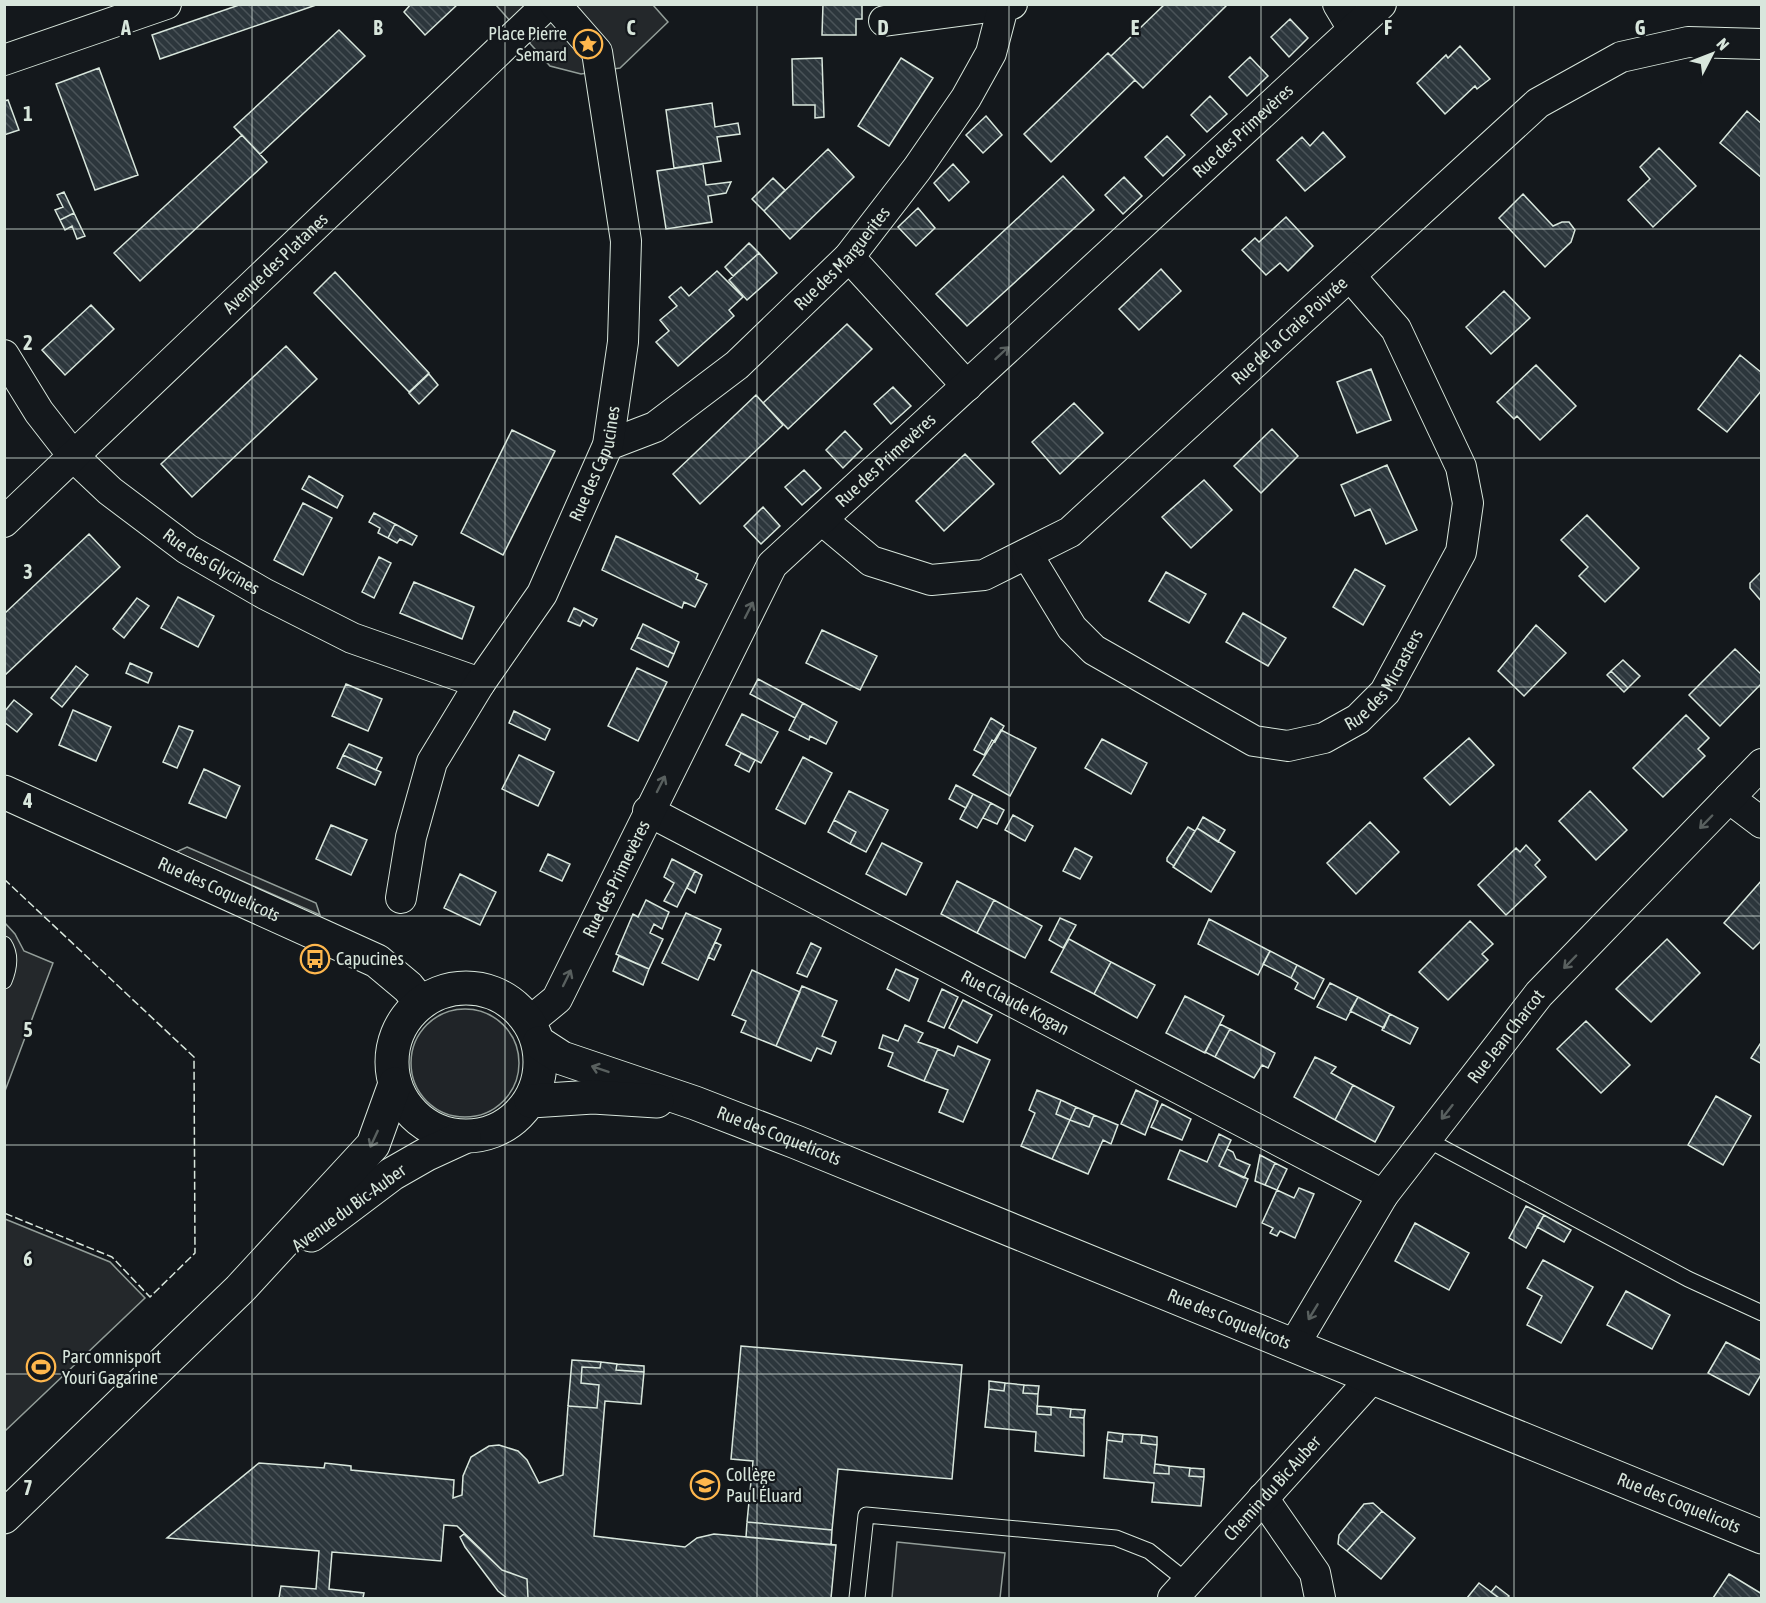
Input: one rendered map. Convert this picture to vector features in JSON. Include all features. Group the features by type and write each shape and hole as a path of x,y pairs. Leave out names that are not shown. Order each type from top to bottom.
{"main road":[{"name":"Rue des Coquelicots","path":"4,792 377,960 408,987 420,1002"},
{"path":"465,987 490,991 512,1003 534,1033 540,1078 531,1101 514,1121 490,1134 464,1137 441,1133 421,1122 405,1105 394,1084 392,1056 400,1027 420,1002 440,992 465,987"},
{"name":"Rue des Coquelicots","path":"534,1033 562,1058 695,1103 1373,1377 1761,1537"},
{"name":"Avenue du Bic-Auber","path":"4,1517 240,1289 373,1145 394,1084"},
{"name":"Rue des Coquelicots","path":"531,1101 593,1097 695,1103"},
{"name":"Avenue du Bic-Auber","path":"240,1289 392,1174 464,1137"}],"street":[{"name":"Avenue des Platanes","path":"4,522 548,4"},
{"name":"Rue des Capucines","path":"401,898 411,837 432,762 480,683 542,594 608,445 623,342 627,241 597,52 555,4"},
{"path":"1338,4 1353,29"},
{"name":"Rue des Primevères","path":"534,1033 557,999 648,811 772,566 1380,4"},
{"name":"Rue des Marguerites","path":"608,445 655,427 737,365 849,257 917,170 966,98 991,53 1008,6"},
{"path":"884,21 1008,6"},
{"path":"4,60 149,7"},
{"name":"Rue de la Craie Poivrée","path":"822,520 871,561 931,580 984,575 1027,554 1070,532 1351,277 1538,103 1620,57 1688,42 1761,44"},
{"path":"849,257 967,386"},
{"name":"Rue des Micrasters","path":"1027,554 1072,628 1094,650 1254,741 1288,746 1324,738 1358,719 1385,692 1461,552 1468,504 1461,467 1396,329 1351,277"},
{"name":"Rue des Glycines","path":"4,355 39,412 74,457 110,491 187,549 265,594 352,638 480,683"},
{"name":"Rue Jean Charcot","path":"1294,1345 1383,1195 1539,994 1761,764"},
{"path":"1729,798 1761,823"},
{"name":"Rue Claude Kogan","path":"648,811 1383,1195"},
{"name":"Chemin du Bic Auber","path":"1180,1590 1373,1377"},
{"path":"1263,1498 1314,1573 1320,1599"}],"lane":[{"path":"4,944 8,950 9,968 4,981"},
{"path":"1426,1139 1688,1279 1761,1312"},
{"path":"857,1599 866,1515 1116,1538 1149,1551 1180,1590"}],"shaded area":[{"name":"Place Pierre Semard","path":"496,5 653,5 668,22 620,68 581,74 550,66"},
{"path":"187,847 316,903 320,915 176,852"},
{"path":"5,923 15,934 24,951 53,963 5,1091"},
{"path":"465,1009 486,1013 503,1025 515,1042 519,1063 515,1084 503,1101 486,1113 465,1117 444,1113 427,1101 415,1084 411,1063 415,1042 427,1025 444,1013"},
{"name":"Parc omnisport Youri Gagarine","path":"5,1219 110,1262 145,1298 5,1431"},
{"path":"897,1542 1005,1553 1000,1598 892,1598"}],"building":[{"path":"242,4 319,4 160,59 152,35"},
{"path":"411,4 458,4 425,35 404,12"},
{"path":"823,4 862,4 862,19 856,19 856,35 822,35"},
{"path":"1165,4 1228,4 1143,88 1111,56"},
{"path":"1290,19 1308,38 1289,57 1271,37"},
{"path":"339,30 365,56 260,154 234,127"},
{"path":"1460,46 1490,79 1477,89 1475,86 1445,114 1417,83 1446,55 1448,58"},
{"path":"1108,53 1135,80 1051,162 1024,134"},
{"path":"1250,57 1268,76 1247,96 1229,77"},
{"path":"822,58 824,117 815,118 815,105 793,105 792,59"},
{"path":"901,58 933,78 889,146 858,126"},
{"path":"99,68 138,175 95,190 56,84"},
{"path":"1210,96 1227,114 1207,132 1191,115"},
{"path":"8,100 19,130 4,135 4,101"},
{"path":"712,103 715,127 738,123 740,134 717,137 721,161 674,168 666,110"},
{"path":"1747,111 1762,124 1762,178 1720,143"},
{"path":"986,116 1002,135 983,153 966,135"},
{"path":"1323,132 1345,157 1305,191 1277,160 1302,137 1310,146"},
{"path":"242,135 267,162 140,281 114,253"},
{"path":"1167,136 1185,155 1163,176 1145,157"},
{"path":"1659,148 1696,186 1653,227 1628,200 1650,179 1640,167"},
{"path":"828,149 854,177 790,239 764,211"},
{"path":"703,164 706,185 731,182 726,193 708,196 712,222 666,229 657,171"},
{"path":"953,164 969,182 949,201 934,183"},
{"path":"1063,176 1094,210 967,326 936,294"},
{"path":"1124,177 1142,196 1123,214 1105,195"},
{"path":"773,178 785,190 764,211 752,199"},
{"path":"64,192 74,213 60,220 55,210 63,207 57,195"},
{"path":"1523,194 1553,226 1569,222 1575,230 1571,242 1545,267 1499,218"},
{"path":"918,208 935,228 916,246 898,227"},
{"path":"74,213 85,236 77,239 72,226 65,230 60,220"},
{"path":"1286,217 1313,246 1288,271 1280,263 1266,275 1242,250 1255,238 1259,242"},
{"path":"749,243 759,253 733,276 725,267"},
{"path":"759,253 777,273 747,300 729,280"},
{"path":"1161,269 1181,291 1139,330 1119,309"},
{"path":"717,271 743,297 729,310 734,316 678,366 656,342 669,331 660,320 677,306 669,297 681,287 689,296"},
{"path":"335,272 429,373 409,392 314,293"},
{"path":"1504,291 1530,318 1491,354 1466,327"},
{"path":"91,305 114,329 65,375 42,350"},
{"path":"847,324 872,349 788,429 763,403"},
{"path":"286,346 317,379 192,497 161,464"},
{"path":"1740,355 1762,373 1762,390 1727,432 1698,409"},
{"path":"1536,365 1576,406 1540,440 1517,416 1514,419 1497,402"},
{"path":"1371,369 1391,420 1357,433 1337,382"},
{"path":"429,374 438,385 419,404 409,393"},
{"path":"893,387 911,406 891,424 874,404"},
{"path":"756,395 783,425 700,504 673,474"},
{"path":"1074,403 1103,433 1060,474 1032,442"},
{"path":"1272,429 1298,456 1261,493 1234,466"},
{"path":"512,430 555,451 503,555 461,533"},
{"path":"845,431 862,449 843,468 826,450"},
{"path":"965,454 994,484 944,531 916,501"},
{"path":"1387,465 1417,530 1386,544 1370,509 1355,516 1341,485"},
{"path":"804,470 821,488 802,505 785,487"},
{"path":"309,476 343,496 337,508 302,489"},
{"path":"1204,480 1232,510 1191,548 1162,517"},
{"path":"303,503 332,518 303,575 274,560"},
{"path":"763,507 780,526 761,544 744,526"},
{"path":"374,513 395,524 388,538 378,533 380,528 369,522"},
{"path":"1587,515 1639,568 1605,602 1579,576 1588,567 1561,540"},
{"path":"395,524 417,536 412,545 400,539 397,543 388,538"},
{"path":"89,534 120,567 4,676 4,614"},
{"path":"616,536 698,574 696,579 707,584 695,607 684,602 682,608 602,570"},
{"path":"379,557 391,563 374,598 362,592"},
{"path":"1355,569 1385,586 1363,625 1333,607"},
{"path":"1762,571 1762,602 1750,588 1750,583"},
{"path":"1166,572 1206,594 1189,623 1149,601"},
{"path":"414,582 474,607 462,639 400,613"},
{"path":"178,597 214,616 198,647 161,628"},
{"path":"137,598 149,606 124,638 113,629"},
{"path":"574,608 597,619 593,626 583,620 580,626 568,621"},
{"path":"1243,613 1286,638 1268,666 1226,642"},
{"path":"643,624 679,642 674,654 637,637"},
{"path":"1536,625 1566,653 1524,696 1498,671"},
{"path":"822,630 877,656 860,690 806,663"},
{"path":"637,637 674,654 668,667 631,649"},
{"path":"1735,649 1762,675 1762,683 1720,726 1689,695"},
{"path":"1623,660 1640,676 1628,688 1611,671"},
{"path":"130,663 152,673 148,683 126,673"},
{"path":"76,666 88,675 62,707 51,698"},
{"path":"637,668 667,682 638,741 608,726"},
{"path":"1611,671 1628,688 1624,692 1607,675"},
{"path":"758,679 803,703 795,718 750,694"},
{"path":"346,684 382,699 368,731 332,716"},
{"path":"14,700 32,714 17,732 4,722 4,712"},
{"path":"803,703 837,722 826,744 810,736 809,740 789,730"},
{"path":"73,710 111,727 96,761 59,745"},
{"path":"514,711 550,729 545,740 509,723"},
{"path":"742,714 778,732 761,763 726,745"},
{"path":"1686,715 1709,738 1698,749 1705,756 1663,797 1633,768"},
{"path":"991,718 1004,726 995,742 992,740 984,755 974,750"},
{"path":"179,726 193,731 177,768 163,762"},
{"path":"1001,730 1036,748 1010,796 973,775"},
{"path":"1469,738 1494,765 1450,805 1424,778"},
{"path":"1102,739 1147,763 1131,794 1085,768"},
{"path":"349,744 382,758 376,770 343,755"},
{"path":"741,753 755,760 749,772 735,765"},
{"path":"343,755 381,772 375,785 337,768"},
{"path":"519,755 554,772 538,806 502,789"},
{"path":"803,757 832,773 805,824 776,809"},
{"path":"204,769 240,786 226,818 189,803"},
{"path":"956,785 973,794 966,808 949,799"},
{"path":"849,791 888,810 866,852 850,844 856,832 834,820"},
{"path":"1590,791 1627,830 1596,860 1559,821"},
{"path":"973,794 991,803 977,828 960,819"},
{"path":"991,803 1004,810 997,824 983,818"},
{"path":"1013,815 1033,826 1025,841 1005,830"},
{"path":"1203,817 1225,830 1218,842 1197,828"},
{"path":"834,820 856,832 850,844 828,832"},
{"path":"1370,822 1399,852 1356,894 1327,863"},
{"path":"331,825 367,840 351,875 316,859"},
{"path":"1188,827 1195,831 1174,866 1167,861 1167,858"},
{"path":"1197,828 1235,852 1211,892 1173,867"},
{"path":"882,843 922,863 906,895 866,874"},
{"path":"1526,845 1540,860 1535,865 1546,877 1506,915 1478,885 1516,848 1520,852"},
{"path":"1075,848 1092,857 1080,879 1063,871"},
{"path":"548,854 570,864 562,881 540,871"},
{"path":"672,859 695,871 677,907 664,901 674,883 664,877"},
{"path":"695,871 702,875 695,893 687,888"},
{"path":"460,874 496,892 480,925 444,908"},
{"path":"1762,880 1762,940 1753,949 1724,923"},
{"path":"957,881 994,900 977,933 941,914"},
{"path":"646,900 669,912 662,929 654,924 650,933 663,939 649,969 616,954 633,914 638,917"},
{"path":"994,900 1042,926 1025,958 977,933"},
{"path":"686,913 721,929 698,980 662,963"},
{"path":"1060,918 1076,925 1063,948 1049,940"},
{"path":"1209,919 1270,951 1258,975 1198,944"},
{"path":"1470,921 1493,944 1482,954 1488,960 1448,1000 1419,972"},
{"path":"1069,939 1111,962 1094,994 1051,972"},
{"path":"1667,939 1700,973 1651,1022 1616,989"},
{"path":"715,942 721,945 714,960 708,957"},
{"path":"811,943 821,948 807,977 797,973"},
{"path":"1270,951 1297,965 1291,978 1263,964"},
{"path":"619,956 649,969 643,985 613,971"},
{"path":"1111,962 1155,985 1137,1018 1094,994"},
{"path":"1297,965 1324,979 1314,999 1295,989 1298,983 1291,978"},
{"path":"896,969 918,979 909,1001 887,989"},
{"path":"752,970 800,992 776,1046 741,1032 746,1021 732,1015"},
{"path":"1330,983 1358,997 1346,1020 1317,1007"},
{"path":"802,986 837,1001 822,1036 836,1042 831,1054 817,1048 811,1061 776,1046"},
{"path":"942,989 958,997 944,1028 928,1021"},
{"path":"1185,996 1224,1016 1205,1053 1166,1033"},
{"path":"1358,997 1390,1014 1384,1028 1350,1011"},
{"path":"963,1000 992,1015 977,1043 949,1028"},
{"path":"1390,1014 1418,1028 1410,1044 1382,1030"},
{"path":"1586,1021 1630,1065 1601,1093 1557,1049"},
{"path":"1220,1024 1230,1029 1215,1057 1205,1052"},
{"path":"905,1025 923,1033 918,1042 938,1049 924,1081 888,1066 893,1053 879,1048 883,1035 898,1041"},
{"path":"1230,1029 1275,1053 1268,1068 1262,1065 1254,1078 1215,1057"},
{"path":"1762,1041 1762,1064 1751,1058"},
{"path":"958,1046 990,1060 963,1122 939,1112 948,1090 924,1081 938,1049 954,1056"},
{"path":"1315,1057 1336,1067 1331,1073 1353,1085 1335,1120 1294,1097"},
{"path":"1353,1085 1394,1107 1375,1142 1335,1120"},
{"path":"1037,1090 1061,1100 1056,1114 1070,1120 1052,1159 1021,1146 1035,1113 1029,1110"},
{"path":"1136,1090 1158,1101 1145,1135 1121,1124"},
{"path":"1716,1096 1751,1116 1723,1165 1688,1145"},
{"path":"1061,1100 1076,1107 1070,1120 1056,1114"},
{"path":"1162,1104 1191,1119 1182,1140 1151,1127"},
{"path":"1076,1107 1094,1115 1089,1127 1070,1120"},
{"path":"1094,1115 1118,1125 1111,1144 1103,1140 1088,1174 1052,1159 1070,1120 1089,1127"},
{"path":"1219,1134 1231,1140 1219,1166 1248,1179 1236,1207 1168,1179 1180,1150 1207,1162"},
{"path":"1227,1149 1233,1152 1236,1159 1250,1165 1244,1178 1219,1166"},
{"path":"1260,1155 1275,1163 1265,1185 1255,1181"},
{"path":"1275,1163 1287,1169 1277,1190 1265,1185"},
{"path":"1299,1188 1314,1194 1295,1238 1280,1231 1277,1236 1270,1233 1273,1228 1262,1223 1277,1190 1294,1198"},
{"path":"1526,1206 1544,1215 1526,1248 1509,1238"},
{"path":"1544,1215 1571,1230 1564,1242 1537,1227"},
{"path":"1415,1223 1469,1253 1449,1290 1395,1261"},
{"path":"1543,1260 1593,1287 1561,1343 1527,1325 1542,1296 1527,1288"},
{"path":"1626,1291 1670,1315 1652,1349 1607,1325"},
{"path":"1726,1342 1762,1361 1762,1373 1749,1395 1708,1373"},
{"path":"741,1346 962,1365 952,1479 838,1469 832,1530 747,1522 753,1461 731,1459"},
{"path":"572,1360 601,1362 600,1368 582,1367 581,1383 599,1385 597,1408 568,1406"},
{"path":"601,1362 617,1364 616,1370 644,1372 641,1404 605,1401 594,1536 685,1547 697,1538 714,1534 836,1545 831,1598 528,1598 527,1579 502,1570 457,1526 444,1525 441,1561 332,1552 329,1589 364,1593 363,1598 279,1598 281,1586 316,1589 319,1551 167,1538 259,1463 324,1468 325,1463 351,1466 351,1470 454,1480 453,1498 462,1495 463,1476 471,1457 489,1446 499,1445 518,1451 527,1460 539,1483 563,1475 568,1406 597,1408 599,1385 581,1383 582,1367 600,1368"},
{"path":"617,1364 644,1366 644,1372 616,1370"},
{"path":"989,1381 1005,1383 1004,1391 989,1389"},
{"path":"1005,1383 1024,1385 1023,1393 1038,1394 1037,1414 1051,1415 1051,1407 1071,1409 1070,1417 1084,1418 1084,1456 1035,1451 1036,1432 985,1427 989,1389 1004,1391"},
{"path":"1024,1385 1039,1386 1038,1394 1023,1393"},
{"path":"1037,1406 1051,1407 1051,1415 1037,1414"},
{"path":"1071,1409 1085,1410 1084,1418 1070,1417"},
{"path":"1108,1432 1123,1434 1122,1442 1107,1440"},
{"path":"1123,1434 1142,1435 1141,1443 1157,1445 1154,1473 1169,1474 1169,1466 1190,1468 1189,1476 1204,1477 1201,1506 1152,1502 1154,1483 1104,1478 1107,1440 1122,1442"},
{"path":"1142,1435 1157,1437 1157,1445 1141,1443"},
{"path":"1155,1464 1169,1466 1169,1474 1154,1473"},
{"path":"1190,1468 1204,1469 1204,1477 1189,1476"},
{"path":"1373,1503 1382,1511 1347,1551 1338,1544 1339,1535 1364,1504"},
{"path":"1382,1511 1415,1538 1381,1579 1347,1551"},
{"path":"747,1522 832,1530 831,1545 746,1537"},
{"path":"464,1534 502,1570 527,1579 528,1598 507,1598 498,1591 465,1547 460,1537"},
{"path":"1729,1574 1762,1594 1762,1598 1713,1598"},
{"path":"1479,1583 1499,1598 1467,1598"},
{"path":"1496,1586 1509,1596 1499,1598 1491,1592"}],"fence":[{"path":"4,879 194,1057 195,1253 150,1297 112,1257 4,1213"}],"place":[{"name":"Place Pierre Semard","path":"588,44"},
{"name":"Capucines","path":"315,959"},
{"name":"Parc omnisport Youri Gagarine","path":"41,1367"},
{"name":"Collège Paul Éluard","path":"705,1485"}]}
